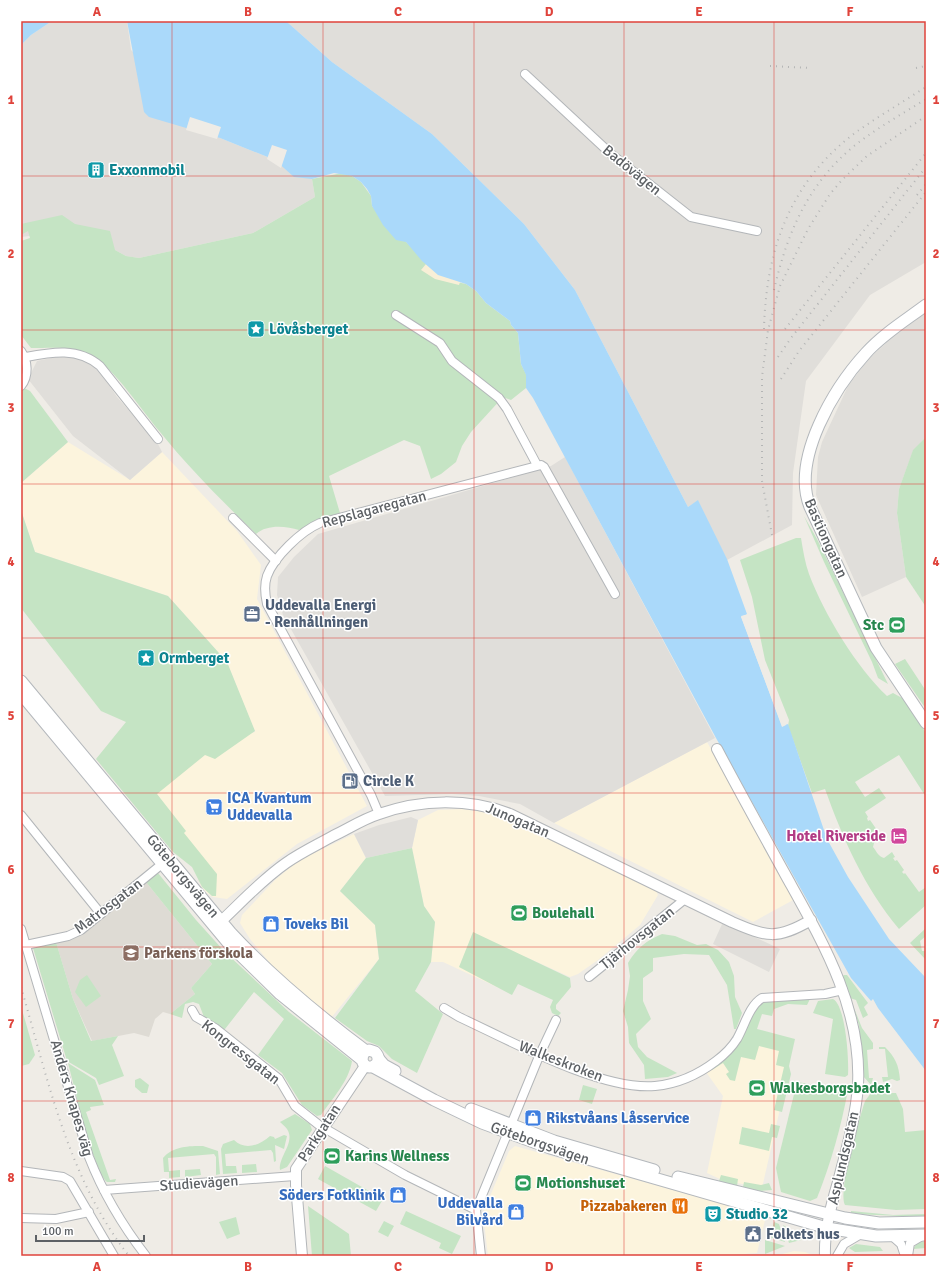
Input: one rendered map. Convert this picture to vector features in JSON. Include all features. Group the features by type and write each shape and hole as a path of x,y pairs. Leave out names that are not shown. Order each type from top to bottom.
{"main road":[{"name":"Bastiongatan","path":"926,305 877,342 844,380 821,419 811,450 805,480 805,492 810,507 876,648 926,723"},
{"name":"Göteborgsvägen","path":"21,681 254,970 280,994 369,1060 434,1100 550,1148 827,1228 861,1234 892,1236 926,1235"},
{"name":"Göteborgsvägen","path":"21,694 162,864 217,924"},
{"name":"Göteborgsvägen","path":"509,1130 554,1141 684,1179 829,1215 879,1223 926,1222"}],"street":[{"name":"Badövägen","path":"525,74 610,154 691,217 757,231"},
{"path":"396,314 440,343 452,361 499,398 537,465 544,468 615,594"},
{"path":"21,386 25,381 23,354 56,352 71,353 87,357 100,366 158,439"},
{"name":"Repslagaregatan","path":"379,814 371,795 268,608 265,594 265,584 268,574 276,561 300,534 320,523 537,465"},
{"path":"233,518 276,561"},
{"name":"Asplundsgatan","path":"716,749 811,920 828,954 843,990 855,1036 858,1083 850,1130 829,1215 825,1256"},
{"name":"Junogatan","path":"217,924 285,863 300,854 379,814 404,808 447,802 485,806 510,814 685,899 760,933 769,935 784,933 811,920"},
{"path":"21,815 101,914"},
{"name":"Matrosgatan","path":"26,945 68,936 81,930 162,864"},
{"name":"Tjärhovsgatan","path":"589,977 685,899"},
{"name":"Anders Knapes väg","path":"21,929 84,1141 104,1190 121,1223 146,1256"},
{"name":"Walkeskroken","path":"444,1008 459,1017 578,1070 606,1079 638,1085 665,1084 696,1074 718,1060 738,1038 755,1004 762,998 825,994 843,990"},
{"name":"Kongressgatan","path":"192,1010 196,1018 215,1028 280,1079 295,1106 322,1127 405,1175 476,1210"},
{"path":"481,1256 476,1210 540,1054 556,1020"},
{"name":"Parkgatan","path":"302,1256 296,1176 300,1162 322,1127 369,1060"},
{"path":"21,1171 67,1178 72,1183 114,1256"},
{"name":"Studievägen","path":"104,1190 296,1176"},
{"path":"21,1218 56,1219 89,1212"},
{"path":"836,1256 844,1244 861,1234"},
{"path":"906,1256 910,1244 915,1239 926,1235"},
{"path":"892,1236 901,1244 906,1256"}],"shaded area":[{"path":"52,21 127,21 131,50 220,138 275,160 312,179 315,197 253,233 139,258 126,256 115,250 30,236 21,237 21,45 31,35"},
{"path":"286,21 926,21 926,262 870,295 806,381 793,473 792,525 727,560 698,501 688,507 575,290 524,224 432,134 332,62"},
{"path":"926,313 926,437 913,451 899,489 897,513 906,577 862,597 816,495 818,457 822,442 848,386 857,374 870,358 897,333"},
{"path":"65,355 78,358 92,365 105,379 117,397 157,442 162,452 130,480 73,436 28,379 37,361"},
{"path":"68,442 130,480 162,452 237,531 261,565 257,599 367,806 297,844 227,899 213,897 207,893 201,886 197,872 192,864 131,798 193,749 255,732 227,662 168,596 35,552 21,510 21,483"},
{"path":"565,457 715,738 554,823 520,804 479,796 452,794 385,796 283,615 277,595 278,577 294,557 318,534 551,466"},
{"path":"707,742 795,899 753,922 554,823"},
{"path":"462,809 496,814 508,818 654,887 658,895 640,925 598,960 578,974 570,977 526,957 510,993 443,962 431,962 435,922 424,906 412,848 418,820 438,810"},
{"path":"411,817 418,820 412,848 366,858 354,834 379,825"},
{"path":"354,834 366,858 340,891 375,925 379,959 331,1018 278,973 250,939 240,923 242,915 275,880 299,860"},
{"name":"Parkens förskola","path":"146,882 212,964 191,988 195,994 170,1014 163,1012 155,1019 149,1037 134,1033 92,1041 73,999 56,942 81,934 92,927"},
{"path":"723,922 780,949 769,972 713,944"},
{"path":"742,1041 791,1049 787,1078 762,1188 722,1180 707,1173 723,1096 706,1072"},
{"path":"515,1146 766,1216 757,1253 719,1256 488,1256 483,1213 509,1151"},
{"path":"794,1251 805,1252 815,1256 775,1256"}],"green space":[{"path":"342,173 352,176 361,182 371,196 372,206 410,246 452,281 466,284 476,291 486,303 510,321 511,325 518,333 521,364 527,376 526,388 511,400 503,397 471,432 462,446 456,462 441,474 431,479 420,446 404,440 329,476 340,513 316,520 299,530 271,527 256,534 183,459 119,380 101,363 85,353 70,349 31,348 21,335 21,241 30,238 28,231 21,235 21,224 62,215 75,224 110,231 115,250 126,256 139,258 253,233 315,197 312,179"},
{"path":"24,388 30,391 68,442 21,483 21,391"},
{"path":"926,437 926,607 906,577 897,513 899,489 913,450"},
{"path":"21,510 35,552 168,596 227,662 255,731 215,759 205,755 157,794 186,831 184,833 217,874 216,896 212,896 202,887 192,867 173,852 96,759 126,722 101,711 21,608"},
{"path":"804,516 817,539 888,684 878,678"},
{"path":"796,538 801,538 804,556 815,590 842,640 864,671 887,696 893,693 902,698 926,733 926,797 899,755 855,782 865,797 879,788 886,798 865,812 868,817 868,821 870,820 877,830 875,831 877,833 879,832 882,837 874,843 873,847 879,855 884,858 892,852 895,857 893,858 895,861 897,860 904,870 902,872 904,874 905,873 919,892 926,887 926,905 899,929 875,896 856,862 839,826 825,789 812,793 788,726 789,720 765,660 752,597 740,560"},
{"path":"905,659 926,691 926,709 895,664"},
{"path":"412,848 424,906 435,922 431,962 415,991 443,1014 417,1073 392,1059 379,1046 367,1041 335,1018 379,959 375,925 340,891 366,858"},
{"path":"158,873 196,920 224,951 289,1012 352,1061 344,1083 321,1115 317,1116 302,1105 282,1073 258,1055 284,1019 254,992 225,1029 221,1029 204,1017 199,1004 193,1002 185,1004 182,1018 170,1014 195,994 191,988 212,964 146,882"},
{"path":"926,928 926,936 920,941 922,951 926,951 926,960 910,943"},
{"path":"473,932 570,978 571,987 556,1005 556,1009 561,1013 558,1016 552,1013 550,1007 553,1000 518,984 512,995 459,967"},
{"path":"662,934 675,936 697,945 706,944 718,950 729,962 734,976 735,997 742,1013 736,1029 734,1029 727,985 709,955 684,954 653,958 653,971 643,978 643,1001 651,1019 636,1034 638,1047 647,1057 677,1073 668,1077 645,1079 644,1065 629,1043 628,1027 623,1011 630,976 628,963 642,946 651,939"},
{"path":"56,942 73,999 91,1041 118,1036 112,1045 124,1076 99,1085 96,1078 67,1061 33,948"},
{"path":"87,975 101,996 86,1007 75,992 80,980"},
{"path":"847,975 868,1003 864,1007 868,1015 863,1018 856,1000 850,998 842,977"},
{"path":"810,999 807,1005 788,1004 774,1009 772,1016 762,1014 757,1029 795,1039 789,1066 791,1074 782,1112 774,1110 784,1067 776,1065 779,1051 759,1046 755,1060 741,1057 735,1081 730,1080 726,1074 729,1072 723,1063 712,1070 710,1067 751,1017 759,1003 766,1001"},
{"path":"833,999 841,1012 846,1034 848,1075 845,1077 825,1074 833,1019 813,1013 818,1001"},
{"path":"852,1003 862,1028 873,1043 873,1049 867,1050 869,1078 873,1078 871,1085 863,1076 859,1025"},
{"path":"21,1006 35,1055 29,1064 21,1066"},
{"path":"879,1047 885,1047 894,1058 899,1070 900,1080 897,1081 892,1079 883,1082 882,1077 888,1077 885,1049 879,1049"},
{"path":"68,1063 95,1080 104,1105 90,1107 91,1110 86,1112 110,1180 116,1179 115,1182 107,1182 96,1161 84,1126"},
{"path":"140,1078 149,1085 147,1093 142,1093 135,1087 135,1080"},
{"path":"797,1082 848,1090 839,1131 827,1172 817,1198 810,1201 781,1192 776,1168"},
{"path":"583,1085 597,1089 592,1104 579,1100"},
{"path":"871,1093 896,1093 903,1109 905,1132 926,1130 926,1209 896,1210 845,1205 844,1185 850,1154 865,1101"},
{"path":"295,1114 310,1124 312,1130 287,1167 280,1170 280,1165 288,1144 289,1134 287,1129 280,1122"},
{"path":"771,1124 780,1126 777,1138 772,1137 769,1151 739,1144 742,1127 769,1133"},
{"path":"284,1135 287,1136 284,1149 275,1145 276,1161 274,1162 273,1153 271,1150 225,1154 226,1166 236,1166 237,1173 223,1174 221,1149 223,1144 234,1140 243,1145 252,1146 262,1142 270,1136 274,1137 275,1139"},
{"path":"192,1146 203,1146 218,1151 220,1174 216,1175 216,1157 214,1154 168,1158 169,1171 180,1170 180,1177 169,1178 169,1172 164,1172 163,1158 167,1154 176,1149"},
{"path":"256,1164 257,1172 242,1173 242,1165"},
{"path":"325,1166 383,1199 376,1211 318,1179"},
{"path":"200,1169 201,1175 185,1177 185,1170"},
{"path":"721,1175 738,1179 737,1186 719,1181"},
{"path":"744,1182 761,1185 769,1183 772,1190 760,1191 743,1187"},
{"path":"308,1206 349,1234 351,1256 312,1256"},
{"path":"406,1211 461,1236 452,1254 439,1248 441,1243 400,1224"},
{"path":"851,1211 893,1215 926,1214 926,1217 851,1214"},
{"path":"236,1217 240,1234 227,1239 219,1222"},
{"path":"384,1221 394,1226 388,1237 378,1232"},
{"path":"774,1222 779,1224 785,1242 770,1237"},
{"path":"783,1225 805,1239 789,1243"},
{"path":"765,1240 785,1246 765,1254"},
{"path":"926,1241 926,1248 913,1249 917,1243"},
{"path":"856,1244 880,1247 883,1251 855,1252 849,1248"}],"sand":[{"path":"426,264 460,282 459,285 435,279 421,270"}],"water":[{"path":"21,21 52,21 31,35 21,45"},
{"path":"127,21 286,21 332,62 432,134 524,224 575,290 688,507 698,500 727,559 747,614 741,617 782,726 788,724 827,839 848,877 889,939 926,978 926,1074 878,1009 851,978 716,738 533,398 526,388 526,375 521,364 518,333 511,325 510,321 486,303 476,291 466,284 438,275 422,261 406,242 396,240 383,225 372,206 371,196 367,189 361,182 352,176 334,173 312,179 294,177 275,160 220,138 149,117 144,112"}],"pier":[{"path":"190,117 221,127 217,139 186,130"},
{"path":"272,145 287,150 281,168 267,159"},
{"path":"745,615 746,617 743,618 783,724 785,723 786,725 782,727 741,616"},
{"path":"873,999 878,1008 926,1071 926,1076 870,1002"}],"railway":[{"path":"770,66 810,68"},
{"path":"916,68 926,66"},
{"path":"764,329 770,271 777,243 787,218 800,193 816,170 835,149 859,130 926,87"},
{"path":"774,290 779,269 793,229 812,193 824,177 838,161 863,139 926,99"},
{"path":"772,535 762,481 762,377 768,330 780,286 808,229 830,194 842,180 867,156 926,116"},
{"path":"785,329 926,153"},
{"path":"778,357 791,338 926,167"},
{"path":"917,195 926,184"},
{"path":"781,379 799,351 926,192"},
{"path":"21,987 51,1092 75,1161 90,1194 108,1226 129,1256"}],"place":[{"name":"Exxonmobil","path":"96,170"},
{"name":"Lövåsberget","path":"256,329"},
{"name":"Uddevalla Energi - Renhållningen","path":"252,614"},
{"name":"Stc","path":"897,625"},
{"name":"Ormberget","path":"146,658"},
{"name":"Circle K","path":"350,781"},
{"name":"ICA Kvantum Uddevalla","path":"214,807"},
{"name":"Hotel Riverside","path":"899,836"},
{"name":"Boulehall","path":"519,913"},
{"name":"Toveks Bil","path":"271,924"},
{"name":"Parkens förskola","path":"131,953"},
{"name":"Walkesborgsbadet","path":"757,1088"},
{"name":"Rikstvåans Låsservice","path":"533,1118"},
{"name":"Karins Wellness","path":"332,1156"},
{"name":"Motionshuset","path":"523,1183"},
{"name":"Söders Fotklinik","path":"398,1195"},
{"name":"Pizzabakeren","path":"680,1206"},
{"name":"Uddevalla Bilvård","path":"516,1212"},
{"name":"Studio 32","path":"713,1214"},
{"name":"Folkets hus","path":"753,1234"}]}
